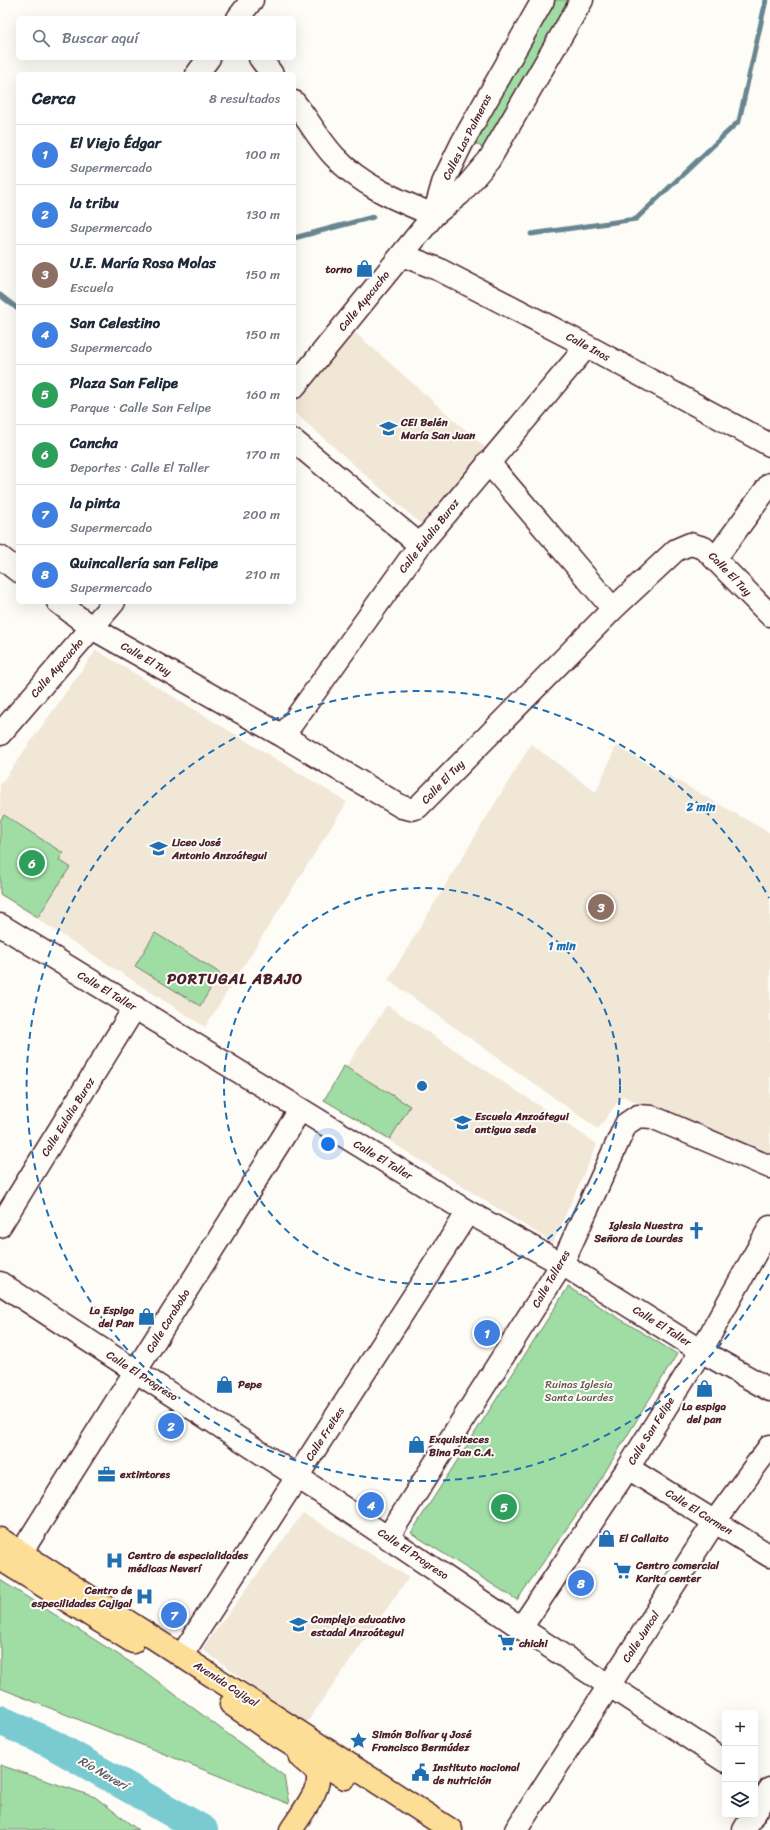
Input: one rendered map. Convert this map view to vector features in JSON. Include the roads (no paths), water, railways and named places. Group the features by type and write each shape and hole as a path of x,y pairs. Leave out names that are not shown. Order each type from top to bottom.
{"main road":[{"name":"Avenida Cajigal","path":"0,1539 182,1655 451,1830"},
{"name":"Avenida Cajigal","path":"0,1559 220,1697 279,1737 427,1830"},
{"path":"279,1737 314,1770 318,1779 315,1790 291,1830"}],"street":[{"path":"240,16 252,0"},
{"name":"Calles Las Palmeras","path":"434,215 444,180 462,143 543,0"},
{"name":"Calles Las Palmeras","path":"434,215 460,194 489,160 582,0"},
{"path":"198,72 208,60"},
{"path":"262,60 270,72"},
{"path":"296,105 334,157 359,178 393,198 434,215"},
{"name":"Calle Ayacucho","path":"296,385 434,215"},
{"name":"Calle Inos","path":"402,255 438,269 587,346 770,445"},
{"name":"Calle Eulalia Buroz","path":"283,736 420,545 488,462 587,346"},
{"path":"296,443 420,545"},
{"path":"488,462 613,609"},
{"path":"715,559 770,484"},
{"name":"Calle El Tuy","path":"61,604 92,628 283,736 402,807 412,810 418,807 613,609 676,550 690,544 704,548 770,615"},
{"path":"0,556 16,569"},
{"name":"Calle Ayacucho","path":"0,734 112,604"},
{"name":"Calle El Taller","path":"0,925 468,1212 562,1264 701,1351 770,1390"},
{"name":"Calle Eulalia Buroz","path":"0,1226 135,1007"},
{"name":"Calle Carabobo","path":"21,1553 300,1110"},
{"name":"Calle Talleres","path":"388,1537 562,1264 626,1124 638,1116 652,1117 770,1167"},
{"name":"Calle Freites","path":"182,1655 468,1212"},
{"name":"Calle San Felipe","path":"521,1628 628,1468 701,1351 770,1227"},
{"name":"Calle El Progreso","path":"0,1283 298,1477 521,1628 722,1759"},
{"name":"Calle Juncal","path":"516,1830 715,1521 770,1446"},
{"name":"Calle El Carmen","path":"628,1468 770,1556"},
{"path":"758,1805 766,1788"},
{"path":"744,1830 752,1818"}],"waterway":[{"path":"531,234 636,219 739,121 766,0"},
{"path":"296,237 373,217"},
{"path":"0,295 16,307"},
{"name":"Río Neverí","path":"0,1720 52,1744 203,1830"}],"place":[{"name":"torno","path":"365,269"},
{"name":"CEI Belén María San Juan","path":"388,428"},
{"name":"Liceo José Antonio Anzoátegui","path":"159,848"},
{"name":"Cancha","path":"32,863"},
{"name":"U.E. María Rosa Molas","path":"601,907"},
{"name":"Escuela Anzoátegui antigua sede","path":"462,1122"},
{"name":"Iglesia Nuestra Señora de Lourdes","path":"696,1231"},
{"name":"La Espiga del Pan","path":"147,1316"},
{"name":"El Viejo Édgar","path":"487,1333"},
{"name":"Pepe","path":"225,1384"},
{"name":"La espiga del pan","path":"704,1388"},
{"name":"la tribu","path":"171,1426"},
{"name":"Exquisiteces Bina Pan C.A.","path":"416,1445"},
{"name":"extintores","path":"107,1474"},
{"name":"San Celestino","path":"371,1505"},
{"name":"Plaza San Felipe","path":"504,1507"},
{"name":"El Callaito","path":"606,1538"},
{"name":"Centro de especialidades médicas Neverí","path":"115,1561"},
{"name":"Centro comercial Karita center","path":"623,1571"},
{"name":"Quincallería san Felipe","path":"581,1583"},
{"name":"Centro de especilidades Cajigal","path":"145,1596"},
{"name":"la pinta","path":"174,1615"},
{"name":"Complejo educativo estadal Anzoátegui","path":"298,1625"},
{"name":"chichi","path":"506,1643"},
{"name":"Simón Bolívar y José Francisco Bermúdez","path":"359,1740"},
{"name":"Instituto nacional de nutrición","path":"420,1773"}],"district":[{"name":"PORTUGAL ABAJO","path":"235,979"}],"park label":[{"name":"Ruinas Iglesia Santa Lourdes","path":"579,1390"}]}
